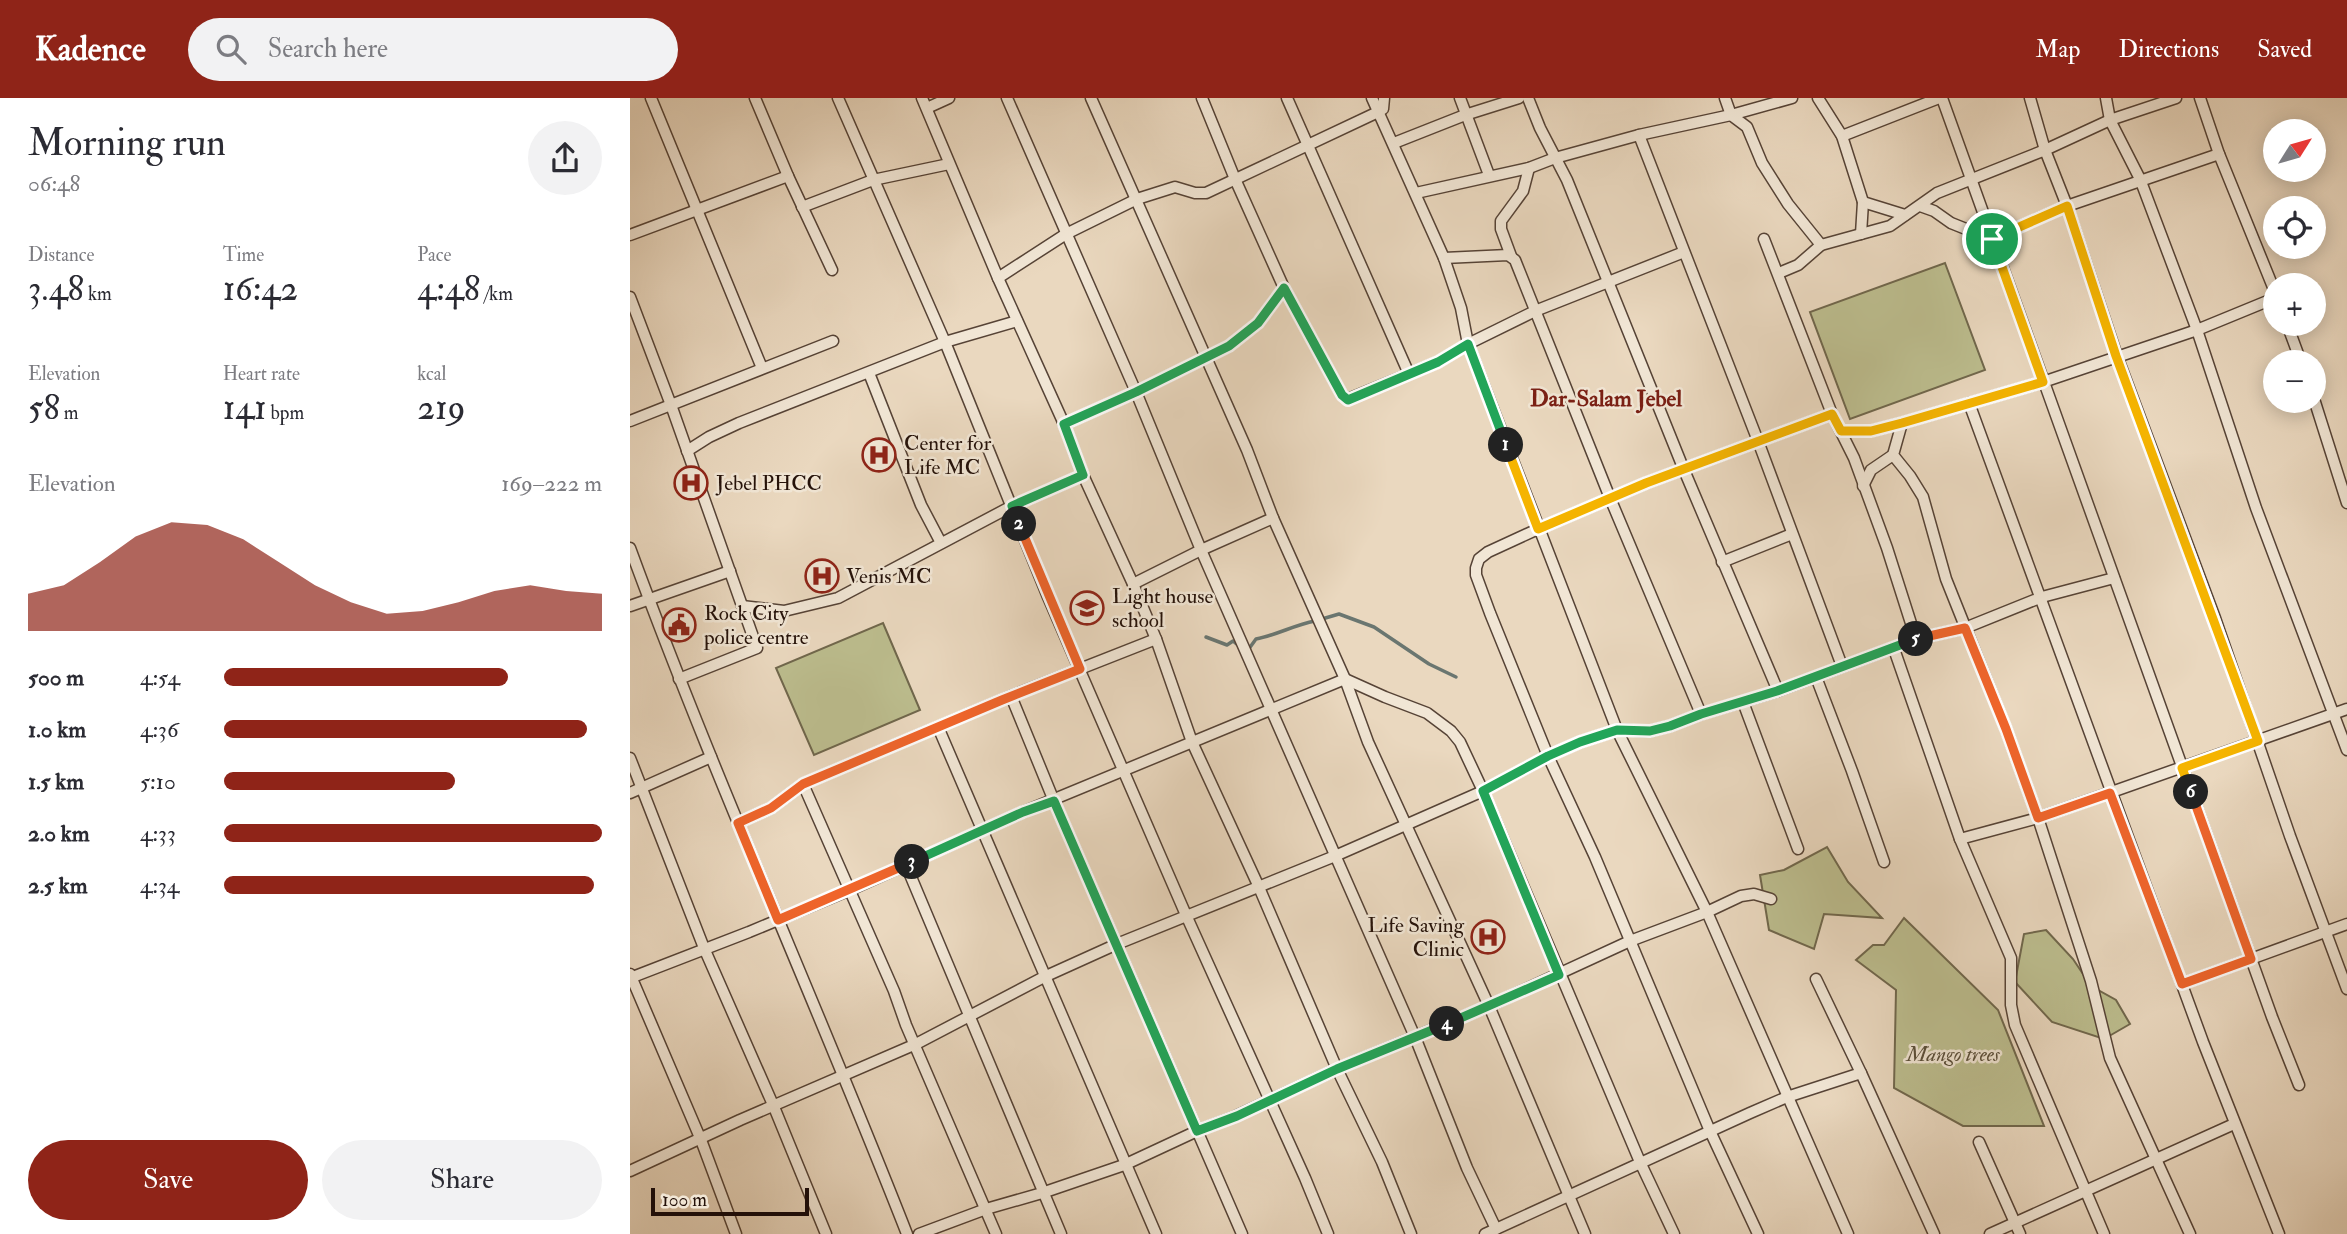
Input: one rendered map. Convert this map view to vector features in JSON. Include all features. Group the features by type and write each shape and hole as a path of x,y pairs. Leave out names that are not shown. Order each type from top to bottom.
{"street":[{"path":"650,98 762,368"},
{"path":"755,98 832,270"},
{"path":"838,98 945,342 1080,669 1186,915 1328,1234"},
{"path":"949,98 925,103 949,164 1133,584 1156,639 1192,741 1258,885 1337,1069 1382,1162 1411,1234"},
{"path":"1007,98 1136,392 1201,550 1415,1037 1467,1168 1496,1228"},
{"path":"1091,98 1247,450 1273,519 1345,679 1368,742 1489,1006 1585,1234"},
{"path":"1202,98 1234,179 1284,288 1345,398 1353,399 1453,354 1535,311 1684,252"},
{"path":"1287,98 1409,374"},
{"path":"1372,98 1444,258 1461,308 1468,344 1617,730 1707,912 1848,1234"},
{"path":"998,278 1066,234 1137,199 1175,187 1206,193 1383,110 1384,98"},
{"path":"1460,98 1489,175"},
{"path":"1394,143 1465,115 1519,98"},
{"path":"1528,98 1608,281 1777,691"},
{"path":"1725,98 1731,115 1747,127 1762,163 1788,204 1821,245"},
{"path":"1416,193 1529,168 1555,158 1639,135 1731,115 1792,98"},
{"path":"1818,98 1842,136 1863,202 1861,234"},
{"path":"1842,136 1940,98 2299,1085"},
{"path":"2029,98 2116,356 2347,989"},
{"path":"2106,98 2110,120 2140,179 2197,330 2256,508 2347,751"},
{"path":"1779,273 1798,264 1821,245 1890,226 1937,193 2045,150 2110,120 2176,98"},
{"path":"2200,98 2267,273"},
{"path":"1639,135 1842,666"},
{"path":"1920,206 1992,239 2067,206 2220,154"},
{"path":"802,207 873,180 949,164"},
{"path":"1529,168 1524,191 1501,221 1501,229 1701,714"},
{"path":"630,236 788,176"},
{"path":"1863,202 1905,215"},
{"path":"1764,239 1832,414 1854,458 1916,639"},
{"path":"1444,258 1511,256"},
{"path":"1064,424 1229,346 1258,323 1284,288"},
{"path":"630,297 757,648 679,679"},
{"path":"1841,431 1871,431 2043,382 2197,330 2263,303"},
{"path":"687,451 727,428 945,342 1017,321"},
{"path":"630,421 833,341"},
{"path":"869,373 921,505 941,542"},
{"path":"1969,403 2042,597 2110,793 2279,1234"},
{"path":"2318,413 2347,503"},
{"path":"1758,1234 1710,1130 1548,756 1476,575 1479,559 1488,552 1538,529 1610,498 1832,414"},
{"path":"1863,486 1871,470 1893,455 1902,423"},
{"path":"1893,455 1923,497 1946,579 2006,729 2038,818 2091,981 2110,1058 2190,1234"},
{"path":"742,606 784,611 838,598 1012,506 1083,475"},
{"path":"1133,584 1201,550 1273,519"},
{"path":"1722,562 1792,534"},
{"path":"630,548 679,679 845,1076 907,1234"},
{"path":"630,606 730,571"},
{"path":"630,1171 916,1044 1044,977 1117,944 1335,856 1483,791 1580,742 1617,730 1650,731 1670,726 1777,691 1916,639 1965,628 2042,597 2114,578"},
{"path":"738,823 771,808 803,784 1011,696 1156,639"},
{"path":"1894,649 1959,839 2011,958 2011,1005 2015,1025 2104,1234"},
{"path":"1816,677 1884,862"},
{"path":"736,1234 701,1140 630,976 778,920 1023,812 1345,679 1384,697 1427,712 1460,742 1640,1162 1674,1234"},
{"path":"1011,696 1242,1234"},
{"path":"1743,702 1798,849"},
{"path":"1959,839 2038,818 2347,709"},
{"path":"938,727 1124,1165 1156,1234"},
{"path":"630,793 711,757"},
{"path":"630,758 704,948 826,1234"},
{"path":"803,784 996,1234"},
{"path":"906,865 1061,1234"},
{"path":"919,1234 986,1209 1124,1165 1337,1069 1489,1006 1630,941 1741,896 1754,894 1771,899"},
{"path":"2182,984 2347,923"},
{"path":"1816,979 1934,1234"},
{"path":"1485,1234 1787,1097 1861,1073"},
{"path":"1990,1234 2017,1228 2085,1192 2235,1124"},
{"path":"1979,1142 2017,1228"}],"green space":[{"path":"1945,263 1985,370 1850,419 1810,312"},
{"path":"883,623 920,710 814,755 776,668"},
{"path":"1827,847 1848,882 1882,918 1824,914 1814,949 1769,930 1760,875 1784,870"},
{"name":"Mango trees","path":"1904,918 1998,1010 2044,1126 1963,1126 1894,1088 1896,990 1856,960 1873,945 1884,945"},
{"path":"2046,930 2073,959 2091,986 2116,1000 2130,1024 2104,1039 2052,1022 2015,982 2024,934"}],"waterway":[{"path":"1322,619 1339,614 1374,627 1429,664 1456,677"},
{"path":"1248,650 1256,639 1315,621"},
{"path":"1206,637 1227,645 1233,641 1239,646"}],"place":[{"name":"Center for Life MC","path":"879,455"},
{"name":"Jebel PHCC","path":"691,483"},
{"name":"Venis MC","path":"822,576"},
{"name":"Light house school","path":"1087,608"},
{"name":"Rock City police centre","path":"679,625"},
{"name":"Life Saving Clinic","path":"1488,937"}],"district":[{"name":"Dar-Salam Jebel","path":"1606,398"}],"route":[{"path":"2067,206 2116,356 2215,618 2258,741 2182,768 2251,959 2182,984 2110,793 2038,818 1965,628 1916,639 1777,691 1670,726 1650,731 1617,730 1580,742 1483,791 1559,975 1197,1131 1054,801 1023,812 778,920 738,823 771,808 803,784 1080,669 1012,506 1083,475 1064,424 1229,346 1258,323 1284,288 1342,395 1348,400 1438,362 1468,344 1538,529 1646,483 1832,414 1841,431 1871,431 2043,382 1992,239 2067,206"}]}
